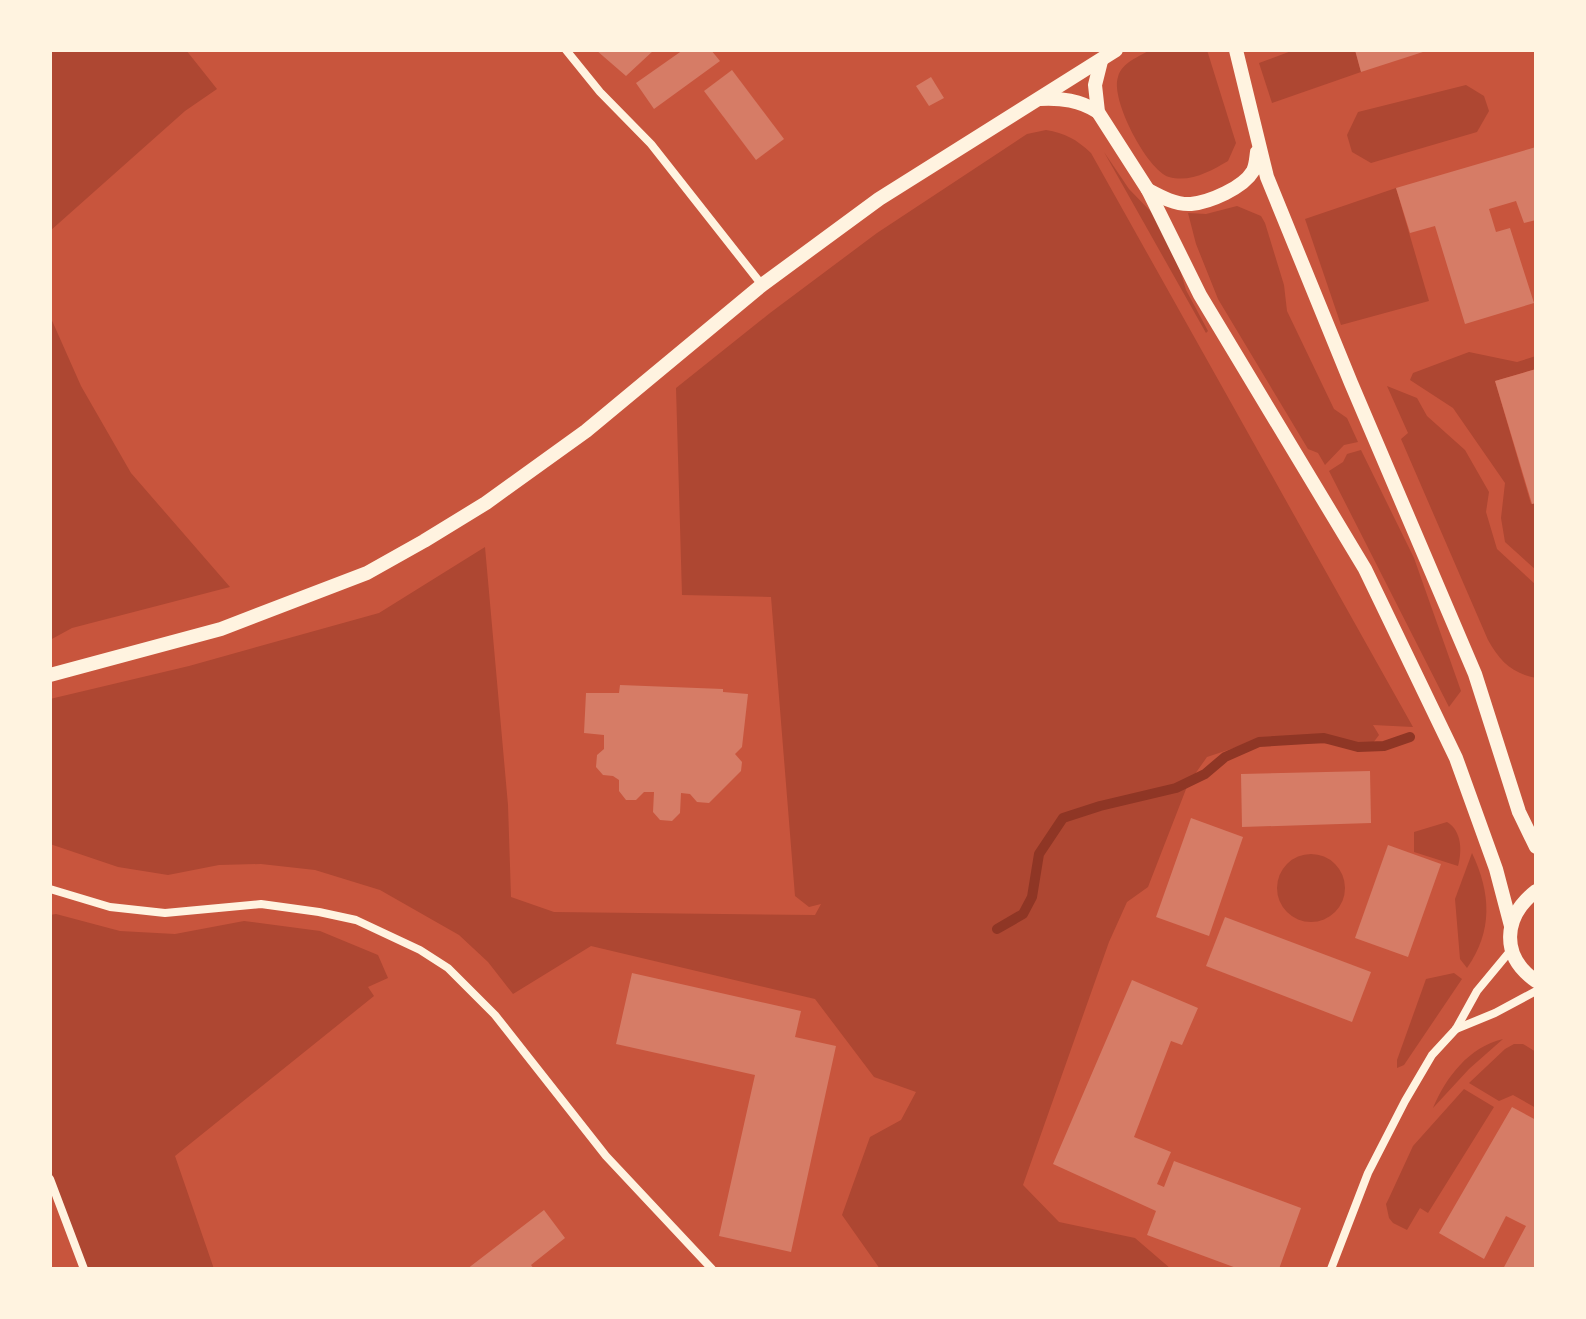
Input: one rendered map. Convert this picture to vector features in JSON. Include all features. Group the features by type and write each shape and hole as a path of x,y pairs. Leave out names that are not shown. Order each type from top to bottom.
{"street":[{"path":"566,50 600,92 651,144 762,285"},
{"path":"50,675 221,629 367,573 486,503 586,431 762,285 879,199 1116,50"},
{"path":"1236,50 1267,177 1475,674 1519,812 1536,847"},
{"path":"1098,112 1095,85 1101,61"},
{"path":"1040,99 1071,100 1086,104 1098,112 1148,190 1200,295 1365,569 1456,758 1496,869 1511,926 1511,950 1523,972 1536,981"},
{"path":"1148,190 1167,200 1189,204 1208,200 1246,181 1255,168 1258,144"},
{"path":"50,889 110,907 165,913 261,904 319,912 356,920 420,950 448,968 495,1015 606,1156 712,1269"},
{"path":"1511,926 1521,903 1536,891"},
{"path":"1331,1269 1368,1173 1405,1101 1432,1055 1456,1029 1477,991 1511,950"},
{"path":"1456,1029 1536,991"},
{"path":"50,1179 84,1269"}],"shaded area":[{"path":"50,50 186,50 217,89 185,111 50,231"},
{"path":"1150,50 1207,50 1236,143 1228,161 1200,175 1169,177 1160,172 1141,148 1125,116 1117,87 1123,67"},
{"path":"1294,50 1355,50 1361,72 1272,103 1259,63"},
{"path":"1466,85 1484,96 1489,111 1477,132 1371,163 1352,152 1347,135 1358,112"},
{"path":"1046,130 1070,137 1091,153 1413,727 1373,725 1379,735 1373,743 1246,744 1207,757 1188,784 1148,887 1127,902 1109,942 1023,1185 1059,1222 1135,1238 1171,1269 880,1269 842,1215 870,1137 901,1120 916,1092 874,1077 815,999 591,946 513,994 488,962 459,935 380,890 315,870 261,864 219,865 168,875 118,867 50,844 50,699 189,666 379,613 485,547 508,805 511,897 554,912 815,915 821,904 809,907 795,896 771,597 682,595 676,388 877,233 1027,134"},
{"path":"1104,152 1129,189 1158,219 1176,256 1186,290 1208,331 1206,333"},
{"path":"1396,188 1429,301 1341,325 1305,219"},
{"path":"1237,206 1261,216 1265,223 1284,285 1287,311 1334,409 1347,418 1358,442 1344,445 1325,465 1318,453 1308,449 1218,299 1196,244 1188,213 1206,214"},
{"path":"50,316 81,386 131,473 230,587 72,628 50,640"},
{"path":"1469,352 1517,362 1536,356 1536,369 1495,381 1531,504 1536,503 1536,570 1505,542 1501,518 1505,483 1453,408 1410,380 1413,373"},
{"path":"1387,386 1417,398 1427,416 1465,450 1489,492 1486,512 1497,549 1536,585 1536,678 1507,665 1488,640 1401,439 1408,433"},
{"path":"1361,450 1414,558 1461,691 1449,707 1329,471 1343,462 1347,454"},
{"path":"1447,822 1456,831 1460,842 1458,866 1414,852 1414,832"},
{"path":"1472,853 1483,883 1486,912 1481,940 1467,968 1460,959 1455,899"},
{"path":"1318,854 1339,869 1345,888 1343,901 1335,912 1318,922 1304,922 1287,912 1279,901 1277,881 1287,864 1298,856"},
{"path":"50,915 120,931 175,934 244,921 320,931 378,955 388,978 368,987 374,996 175,1156 214,1269 86,1269 50,1176"},
{"path":"1454,973 1462,979 1404,1065 1397,1068 1397,1060 1426,979"},
{"path":"1503,1039 1469,1069 1433,1108 1445,1085 1469,1056"},
{"path":"1514,1044 1523,1044 1536,1052 1536,1108 1513,1095 1499,1101 1469,1083"},
{"path":"1464,1089 1494,1107 1428,1213 1420,1208 1407,1230 1393,1223 1386,1204 1413,1146"}],"building":[{"path":"596,50 654,50 626,76"},
{"path":"683,50 711,50 720,61 654,109 636,83"},
{"path":"1355,50 1426,50 1426,51 1361,72"},
{"path":"732,70 784,139 756,160 704,91"},
{"path":"931,77 944,98 929,106 916,86"},
{"path":"1536,147 1536,220 1524,223 1516,201 1489,209 1496,232 1510,228 1534,303 1465,324 1435,226 1410,233 1396,188"},
{"path":"1536,369 1536,503 1532,504 1495,381"},
{"path":"620,685 723,689 723,692 748,694 742,747 735,754 742,762 741,771 709,803 697,802 690,794 681,793 680,813 672,821 660,820 653,812 654,792 644,792 636,800 626,800 619,791 619,780 603,775 596,767 597,755 604,749 604,735 584,733 586,693 619,693"},
{"path":"1370,771 1371,823 1242,827 1241,774"},
{"path":"1191,818 1243,837 1209,936 1156,917"},
{"path":"1388,845 1441,864 1408,957 1355,938"},
{"path":"1225,917 1371,972 1352,1022 1206,966"},
{"path":"632,973 801,1011 795,1037 836,1046 791,1252 719,1236 755,1075 616,1044"},
{"path":"1132,980 1198,1008 1182,1045 1171,1041 1134,1137 1171,1152 1157,1184 1164,1187 1174,1161 1301,1208 1279,1269 1239,1269 1147,1235 1156,1211 1053,1164"},
{"path":"1512,1107 1536,1120 1536,1269 1503,1269 1526,1226 1506,1216 1484,1259 1439,1233"},
{"path":"544,1210 565,1238 531,1265 534,1269 467,1269"}],"waterway":[{"path":"997,929 1023,914 1032,897 1039,854 1063,818 1176,788 1205,774 1225,757 1259,742 1324,738 1358,747 1384,746 1410,737"}]}
